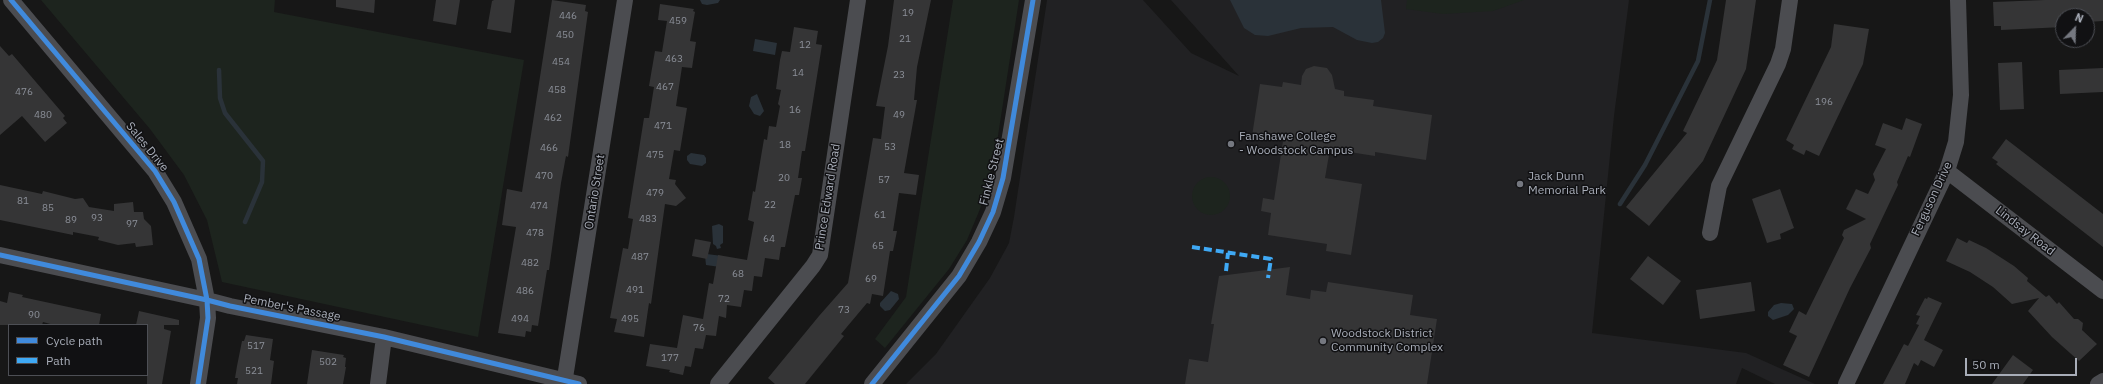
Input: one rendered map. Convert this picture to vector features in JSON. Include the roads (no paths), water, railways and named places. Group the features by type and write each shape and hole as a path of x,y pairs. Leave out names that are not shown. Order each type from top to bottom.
{"street":[{"name":"Sales Drive","path":"11,0 155,171 174,202 199,259 207,300 208,318 198,384"},
{"name":"Ontario Street","path":"569,383 625,0"},
{"name":"Prince Edward Road","path":"718,384 813,266 820,254 858,0"},
{"name":"Finkle Street","path":"872,384 959,276 979,242 991,217 1003,178 1033,0"},
{"path":"1710,233 1719,186 1778,64 1783,49 1790,0"},
{"name":"Ferguson Drive","path":"1846,384 1947,171 1956,142 1961,114 1958,0"},
{"name":"Lindsay Road","path":"1947,171 2103,291"},
{"name":"Pember's Passage","path":"0,255 230,306 384,337 569,383"},
{"path":"378,384 384,337"},
{"path":"2098,384 2103,381"}],"waterway":[{"path":"1620,204 1645,165 1698,61 1710,0"},
{"path":"219,70 220,98 225,113 263,161 262,182 245,222"}],"place":[{"name":"Fanshawe College - Woodstock Campus","path":"1231,144"},
{"name":"Jack Dunn Memorial Park","path":"1520,184"},
{"name":"Woodstock District Community Complex","path":"1323,341"}]}
